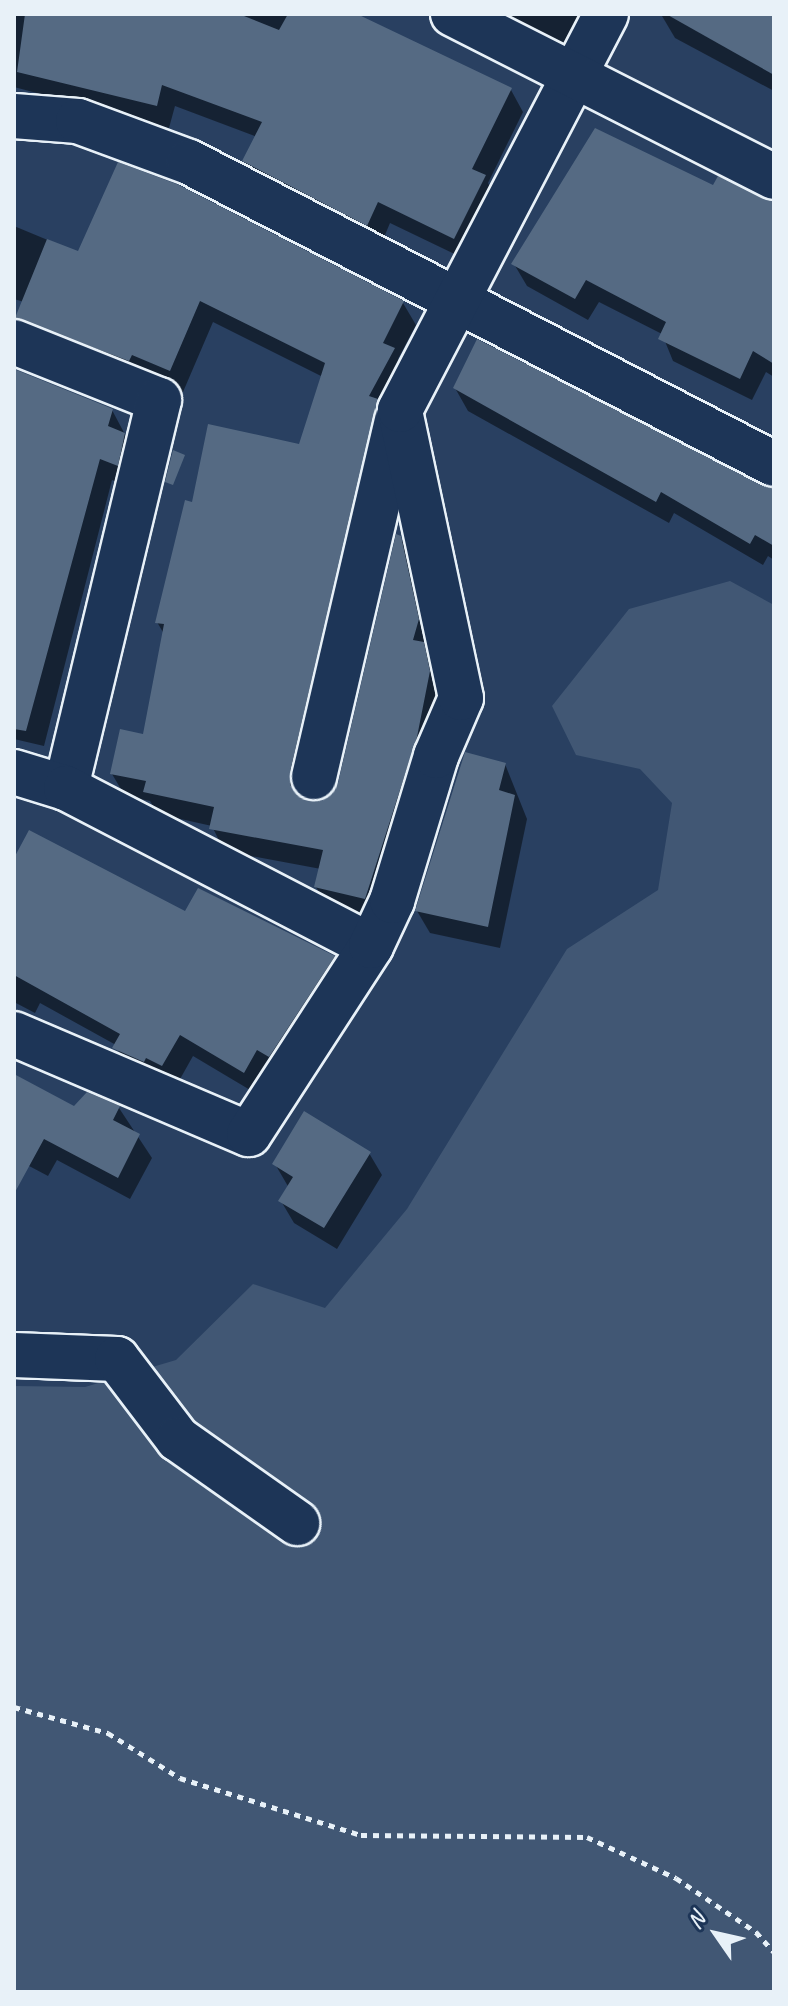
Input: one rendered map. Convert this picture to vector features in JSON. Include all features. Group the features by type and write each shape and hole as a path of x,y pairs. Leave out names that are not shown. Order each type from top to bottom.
{"street":[{"path":"453,14 574,71 774,177"},
{"path":"314,777 400,410 606,14"},
{"path":"14,116 78,121 189,162 456,304 774,464"},
{"path":"14,342 159,400 66,788"},
{"path":"14,1034 249,1134 371,946 392,901 436,756 461,698 400,410"},
{"path":"15,775 66,788 371,946"},
{"path":"14,1355 117,1359 178,1439 297,1523"}],"path":[{"path":"14,1707 108,1733 180,1778 361,1835 587,1837 676,1878 756,1932 774,1952"}],"shaded area":[{"path":"730,581 774,605 774,1992 14,1992 14,1386 85,1387 176,1360 253,1284 325,1308 407,1209 567,949 658,890 672,803 640,769 576,755 552,706 629,609"}],"building":[{"path":"25,14 239,14 279,30 288,14 357,14 512,88 472,169 486,175 454,239 378,202 367,226 242,161 262,122 162,85 157,106 17,72"},
{"path":"666,14 774,14 774,75"},
{"path":"595,128 713,185 718,176 774,202 774,364 753,351 740,379 658,339 666,322 586,280 575,299 511,264"},
{"path":"118,162 179,185 404,301 383,343 395,348 369,396 378,399 290,772 290,785 308,801 322,801 338,783 396,534 401,536 419,619 413,640 424,642 430,671 417,737 365,899 314,887 323,850 209,829 214,807 143,792 146,781 110,774 120,729 143,734 164,624 155,623 185,500 192,502 208,424 299,444 325,363 200,301 170,371 132,355 129,361 15,318 47,239 78,251"},
{"path":"477,339 774,489 774,546 755,535 750,544 661,492 656,502 453,388"},
{"path":"14,369 113,409 108,426 125,433 118,466 100,459 26,731 14,729"},
{"path":"173,450 185,455 173,485 165,482"},
{"path":"465,752 506,763 499,790 515,795 488,927 415,911"},
{"path":"29,830 185,911 198,888 335,956 269,1057 257,1050 244,1073 180,1035 162,1066 146,1058 144,1062 112,1048 120,1034 14,975 14,858"},
{"path":"14,1074 74,1106 87,1092 120,1106 113,1120 140,1134 118,1178 44,1139 14,1194"},
{"path":"304,1111 371,1152 324,1228 278,1201 293,1177 272,1164"}]}
